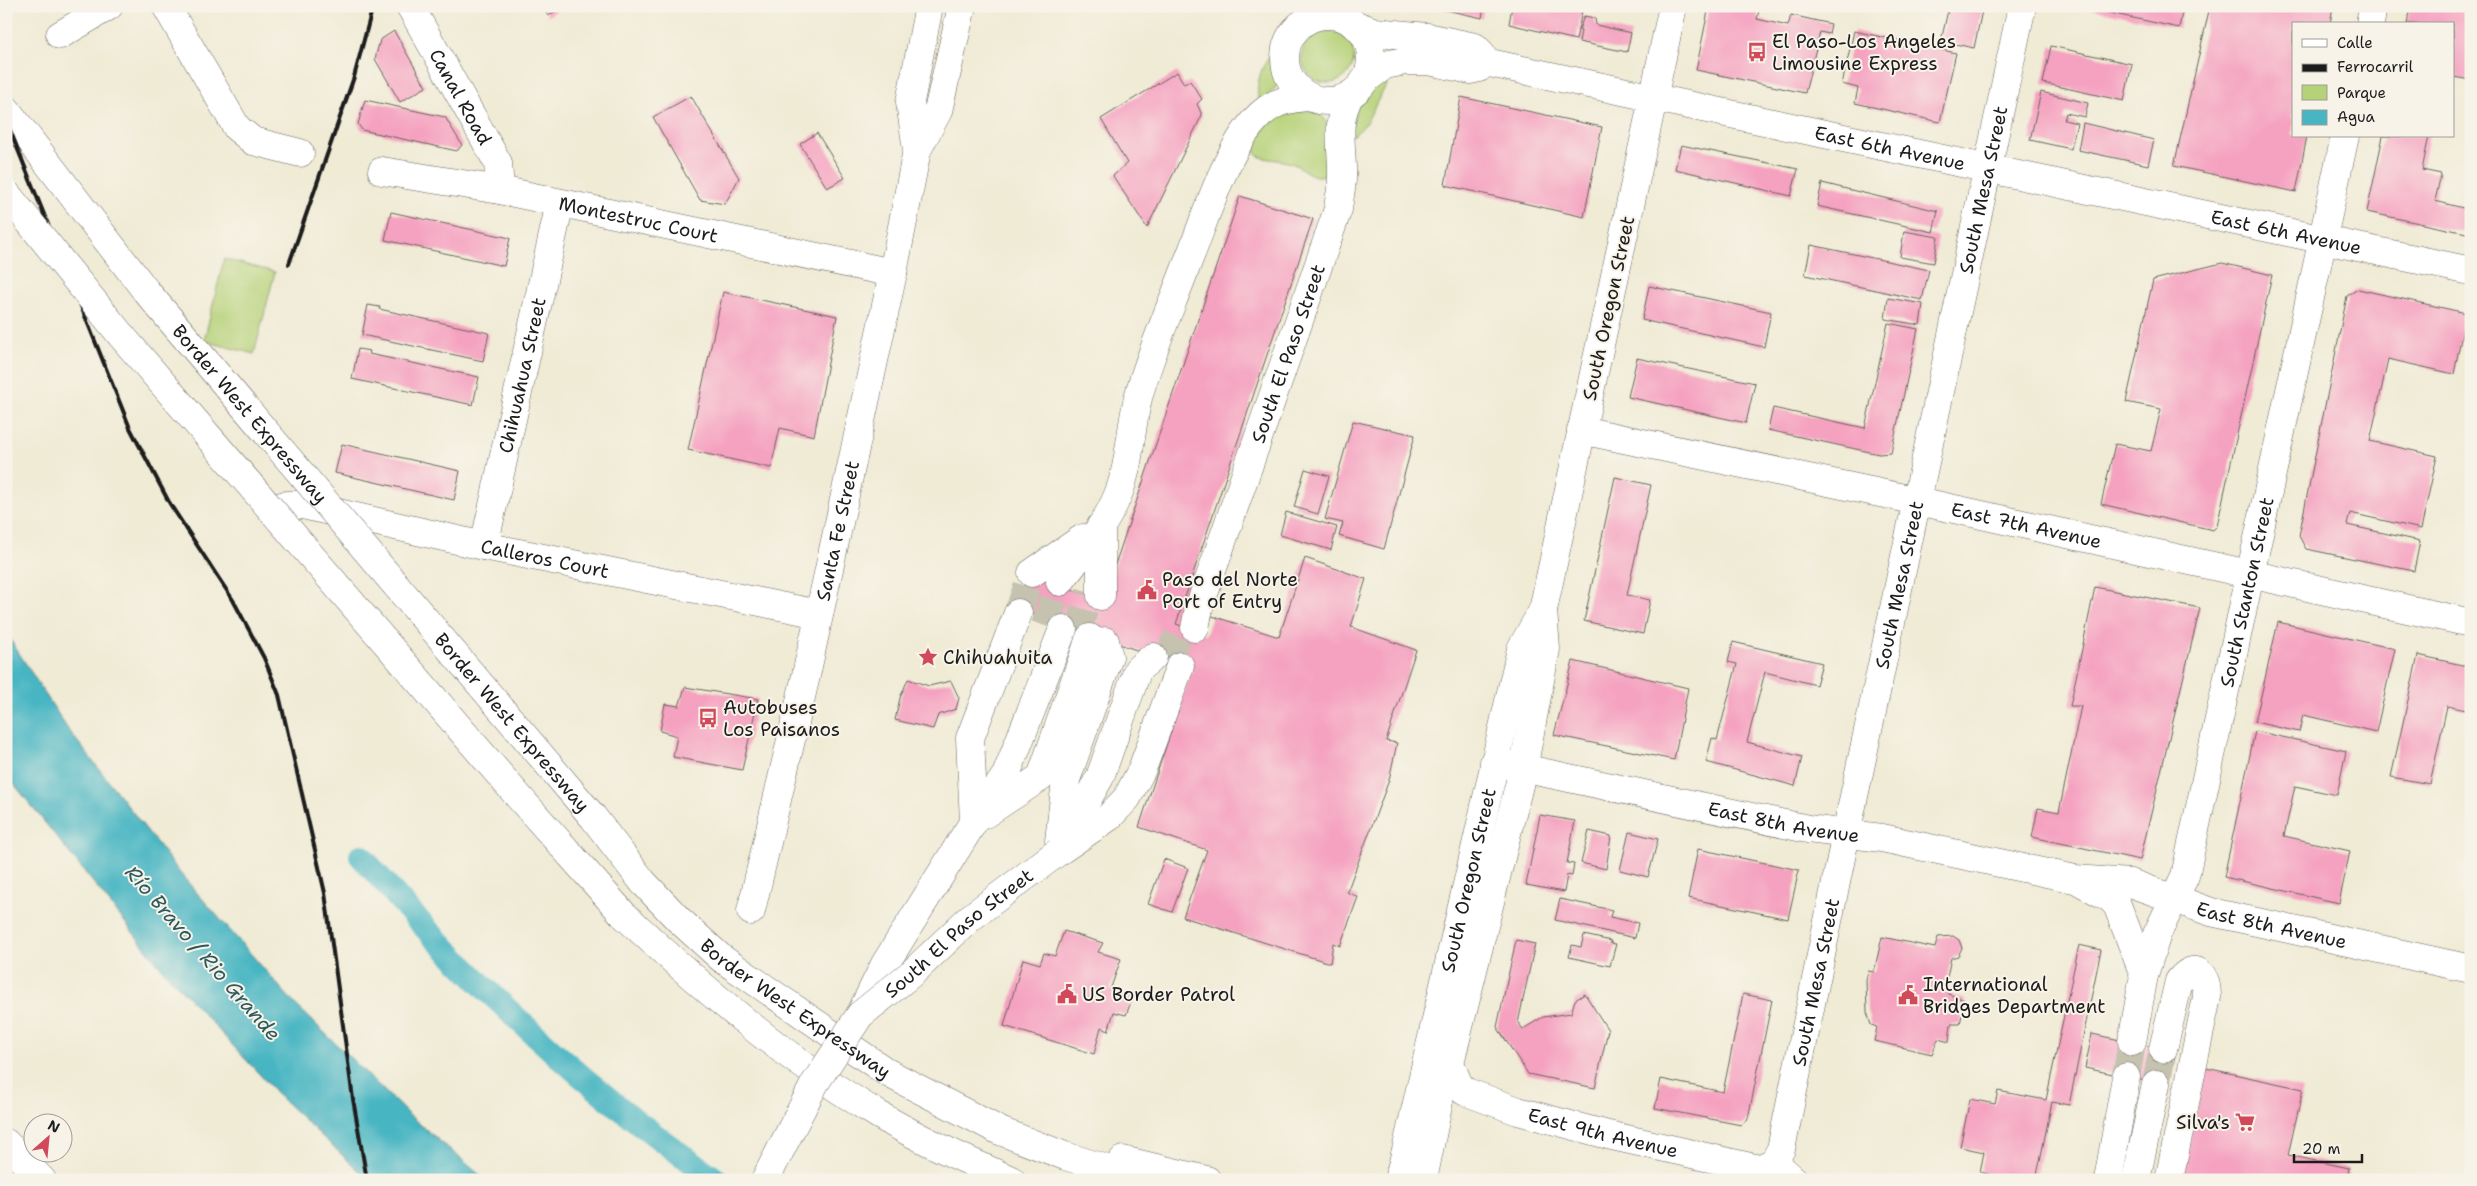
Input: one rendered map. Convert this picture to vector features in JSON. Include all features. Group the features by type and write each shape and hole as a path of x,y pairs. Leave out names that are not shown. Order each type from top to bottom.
{"main road":[{"path":"60,35 109,6"},
{"name":"Canal Road","path":"410,6 498,163 500,190"},
{"name":"Santa Fe Street","path":"917,150 910,102 929,6"},
{"name":"Santa Fe Street","path":"751,910 819,614 894,273 917,150 938,111 962,6"},
{"name":"South Oregon Street","path":"1423,1180 1442,1081 1450,1063 1522,769 1546,649 1543,610 1673,6"},
{"name":"South Mesa Street","path":"1774,1162 1781,1149 2022,6"},
{"path":"2370,22 2373,6"},
{"path":"169,7 237,128 253,141 300,153"},
{"path":"1309,97 1291,81 1286,71 1284,58 1287,45 1293,33 1302,24 1322,16 1337,15 1382,33 1427,37 1475,47 1485,62"},
{"path":"1101,526 1068,585 1121,486 1138,397 1159,336 1224,172 1239,143 1260,115 1272,105 1288,98 1309,97 1329,101 1358,87 1370,68 1369,47 1363,34 1337,15"},
{"name":"East 6th Avenue","path":"1358,87 1385,65 1405,61 1429,61 1471,70 1479,68 1485,62 2471,271"},
{"name":"South El Paso Street","path":"1192,620 1338,208 1342,179 1339,125 1342,110 1358,87"},
{"name":"Border West Expressway","path":"6,109 146,291 593,817 643,882 721,958 774,996 888,1072 1000,1131 1065,1156 1143,1180"},
{"name":"South Stanton Street","path":"2132,1042 2144,974 2157,934 2185,876 2345,138"},
{"name":"Montestruc Court","path":"382,171 500,190 894,273"},
{"name":"Border West Expressway","path":"6,193 120,334 518,796 623,914 682,969 797,1061 878,1114 941,1149 1011,1180"},
{"name":"Chihuahua Street","path":"484,546 560,203"},
{"name":"East 7th Avenue","path":"1581,430 1918,501 2471,623"},
{"name":"Calleros Court","path":"272,508 287,504 303,505 484,546 819,614"},
{"name":"South Oregon Street","path":"1402,1168 1520,649 1543,610"},
{"path":"974,821 970,738 1061,629 1109,657 1066,780 1058,852"},
{"name":"South El Paso Street","path":"765,1180 815,1083 860,1015 885,964 974,821 1006,775 1061,629"},
{"name":"South El Paso Street","path":"860,1015 912,973 970,918 1058,852 1109,817 1127,798 1142,769 1167,662 1138,670 1100,777 1058,852"},
{"name":"East 8th Avenue","path":"1494,762 1808,830 1882,838 2075,879 2130,883 2211,912 2471,969"},
{"name":"East 8th Avenue","path":"2075,879 2110,898 2116,905 2144,974"},
{"path":"2163,1049 2179,981 2186,973 2194,971 2202,974 2207,982 2207,997 2168,1180"},
{"name":"East 9th Avenue","path":"1450,1063 1458,1083 1464,1091 1518,1111 1608,1136 1759,1169 1774,1162"},
{"path":"2108,1180 2126,1077"},
{"path":"2136,1180 2156,1084"},
{"path":"1000,1131 1042,1135 1135,1163 1207,1180"},
{"path":"16,1161 42,1180"},
{"path":"1774,1162 1794,1180"}],"green space":[{"path":"1328,31 1338,33 1346,39 1352,47 1354,57 1352,67 1346,75 1338,81 1328,83 1318,81 1310,75 1304,67 1302,57 1304,47 1310,39 1318,33"},
{"path":"1272,55 1275,56 1276,86 1260,101 1258,83 1265,64"},
{"path":"1385,80 1387,85 1366,122 1355,134 1349,136 1356,110 1360,103 1369,91"},
{"path":"1309,110 1324,118 1329,129 1332,153 1330,168 1326,173 1321,176 1315,176 1291,163 1258,156 1254,145 1255,140 1273,116"},
{"path":"224,259 275,272 254,354 204,341"}],"water":[{"name":"Río Bravo / Rio Grande","path":"6,633 67,728 184,878 294,1003 409,1115 486,1180 369,1180 285,1102 164,971 6,774"}],"building":[{"path":"542,6 564,6 548,16"},
{"path":"1429,6 1484,6 1482,18"},
{"path":"1512,6 1583,6 1576,40 1509,24"},
{"name":"El Paso-Los Angeles Limousine Express","path":"1709,6 1760,6 1757,19 1788,26 1791,15 1831,24 1829,34 1820,32 1805,93 1696,70"},
{"path":"1949,6 1983,6 1974,48 1941,41"},
{"path":"2078,6 2177,6 2183,8 2179,28"},
{"path":"2210,6 2333,6 2330,22 2292,22 2292,138 2307,138 2296,192 2174,166"},
{"path":"2410,6 2471,6 2471,80 2454,77 2454,22 2407,22"},
{"path":"1584,16 1595,18 1596,25 1631,33 1627,52 1579,42 1581,31 1579,30"},
{"path":"394,31 426,87 400,102 375,59 380,40"},
{"path":"1854,31 1956,53 1940,122 1855,103 1858,88 1842,84"},
{"path":"2051,46 2132,64 2124,101 2043,83"},
{"path":"1177,72 1184,84 1190,81 1202,99 1197,104 1202,115 1147,228 1113,176 1127,163 1101,119"},
{"path":"2041,92 2088,103 2085,117 2066,113 2064,120 2077,123 2071,149 2030,140"},
{"path":"691,96 739,178 725,204 700,200 653,117"},
{"path":"1461,97 1602,127 1584,217 1445,185"},
{"path":"365,100 445,117 462,145 457,151 362,130 358,124"},
{"path":"2083,123 2154,140 2148,165 2078,150"},
{"path":"817,133 845,178 827,188 800,144"},
{"path":"2383,138 2429,138 2422,170 2441,174 2435,201 2471,210 2471,234 2367,212"},
{"path":"1681,145 1798,169 1791,196 1675,169"},
{"path":"1822,183 1938,211 1933,232 1817,206"},
{"name":"Paso del Norte Port of Entry","path":"1240,196 1313,219 1176,624 1206,634 1212,616 1279,637 1305,558 1366,579 1351,627 1416,650 1386,741 1397,743 1389,780 1347,892 1358,897 1340,946 1333,943 1330,963 1183,917 1207,850 1139,827 1192,669 1017,609 1028,576 1103,600"},
{"path":"391,212 510,238 504,266 385,240"},
{"path":"1904,231 1938,237 1934,263 1900,257"},
{"path":"1811,245 1929,270 1922,300 1805,275"},
{"path":"2222,263 2272,275 2217,526 2213,530 2101,504 2115,444 2151,451 2161,409 2126,402 2153,280"},
{"path":"1649,286 1771,312 1764,347 1642,320"},
{"path":"2358,289 2466,313 2454,374 2388,359 2370,441 2437,456 2421,529 2350,513 2347,525 2420,541 2414,571 2306,549 2299,536 2347,296"},
{"path":"723,292 837,316 814,436 780,428 771,468 688,450"},
{"path":"1888,298 1923,304 1920,325 1885,319"},
{"path":"368,305 489,333 483,361 362,335"},
{"path":"1888,323 1918,329 1891,453 1879,454 1768,430 1773,408 1865,428"},
{"path":"358,349 370,351 369,354 479,377 473,405 352,379"},
{"path":"1637,358 1755,383 1746,423 1628,397"},
{"path":"1353,421 1415,435 1384,549 1339,536 1343,523 1325,519"},
{"path":"342,444 460,471 454,500 335,473"},
{"path":"1305,469 1329,476 1318,514 1294,507"},
{"path":"1615,477 1651,485 1627,595 1650,600 1643,634 1584,621"},
{"path":"1286,512 1337,527 1331,550 1280,535"},
{"path":"2095,587 2200,608 2140,860 2032,837 2038,808 2059,812 2081,706 2070,706"},
{"path":"2278,622 2395,649 2376,732 2303,715 2299,732 2255,722"},
{"path":"1733,642 1822,663 1816,685 1765,672 1747,742 1802,757 1795,786 1706,762 1712,738 1717,740 1737,664 1728,662"},
{"path":"2418,655 2471,667 2471,711 2447,706 2430,784 2391,777"},
{"path":"1573,661 1688,688 1674,760 1554,735"},
{"path":"908,679 929,686 951,681 959,698 956,709 938,715 933,729 895,720 900,698"},
{"name":"Autobuses Los Paisanos","path":"685,687 758,699 742,770 673,757 677,736 660,731 665,704 679,706"},
{"path":"2255,731 2346,751 2337,795 2295,786 2284,836 2350,851 2339,903 2224,877"},
{"path":"1540,815 1575,821 1567,863 1574,864 1572,876 1567,875 1564,892 1526,885"},
{"path":"1589,831 1611,836 1606,869 1581,863"},
{"path":"1629,832 1658,839 1648,877 1620,870"},
{"path":"1698,849 1799,870 1788,919 1688,898"},
{"path":"1164,859 1188,868 1172,912 1148,904"},
{"path":"1560,899 1612,910 1610,917 1638,923 1635,938 1555,920"},
{"name":"US Border Patrol","path":"1064,931 1103,943 1098,952 1121,959 1110,990 1133,997 1126,1015 1114,1012 1108,1031 1101,1027 1094,1054 1004,1026 1023,959 1040,964 1044,953 1055,956"},
{"path":"1584,935 1611,941 1610,943 1616,944 1610,966 1569,957 1572,945 1581,947"},
{"name":"International Bridges Department","path":"1953,936 1959,940 1962,948 1958,956 1951,958 1945,987 1948,994 1965,1000 1960,1024 1951,1024 1949,1042 1938,1039 1932,1054 1874,1041 1877,1027 1871,1025 1867,1012 1866,980 1868,971 1874,972 1882,937 1935,948 1938,937"},
{"path":"1516,940 1535,944 1518,1023 1523,1029 1543,1017 1571,1013 1575,1000 1585,994 1608,1030 1595,1088 1528,1074 1497,1027"},
{"path":"2079,945 2101,950 2069,1105 2052,1102 2036,1180 2010,1180 1980,1172 1984,1152 1960,1147 1970,1099 1995,1104 1998,1091 2046,1100"},
{"path":"1743,994 1772,1000 1748,1119 1741,1125 1655,1108 1661,1079 1723,1092"},
{"path":"2092,1034 2176,1052 2168,1086 2085,1068"},
{"name":"Silva's","path":"2206,1068 2303,1089 2288,1155 2349,1168 2347,1180 2182,1180"}],"waterway":[{"path":"361,856 437,940 511,1013 611,1101 717,1180"}],"tunnel":[{"path":"1018,613 1032,573"},
{"path":"1045,626 1060,582"},
{"path":"1076,636 1090,592"},
{"path":"1166,662 1183,624"},
{"path":"2126,1077 2132,1042"},
{"path":"2156,1084 2163,1049"}],"railway":[{"path":"289,264 354,77 373,6"},
{"path":"6,120 130,428 170,504 233,600 264,658 279,695 325,893 353,1099 367,1180"}],"place":[{"name":"El Paso-Los Angeles Limousine Express","path":"1757,52"},
{"name":"Paso del Norte Port of Entry","path":"1147,590"},
{"name":"Chihuahuita","path":"928,657"},
{"name":"Autobuses Los Paisanos","path":"708,718"},
{"name":"US Border Patrol","path":"1067,994"},
{"name":"International Bridges Department","path":"1908,995"},
{"name":"Silva's","path":"2245,1122"}]}
